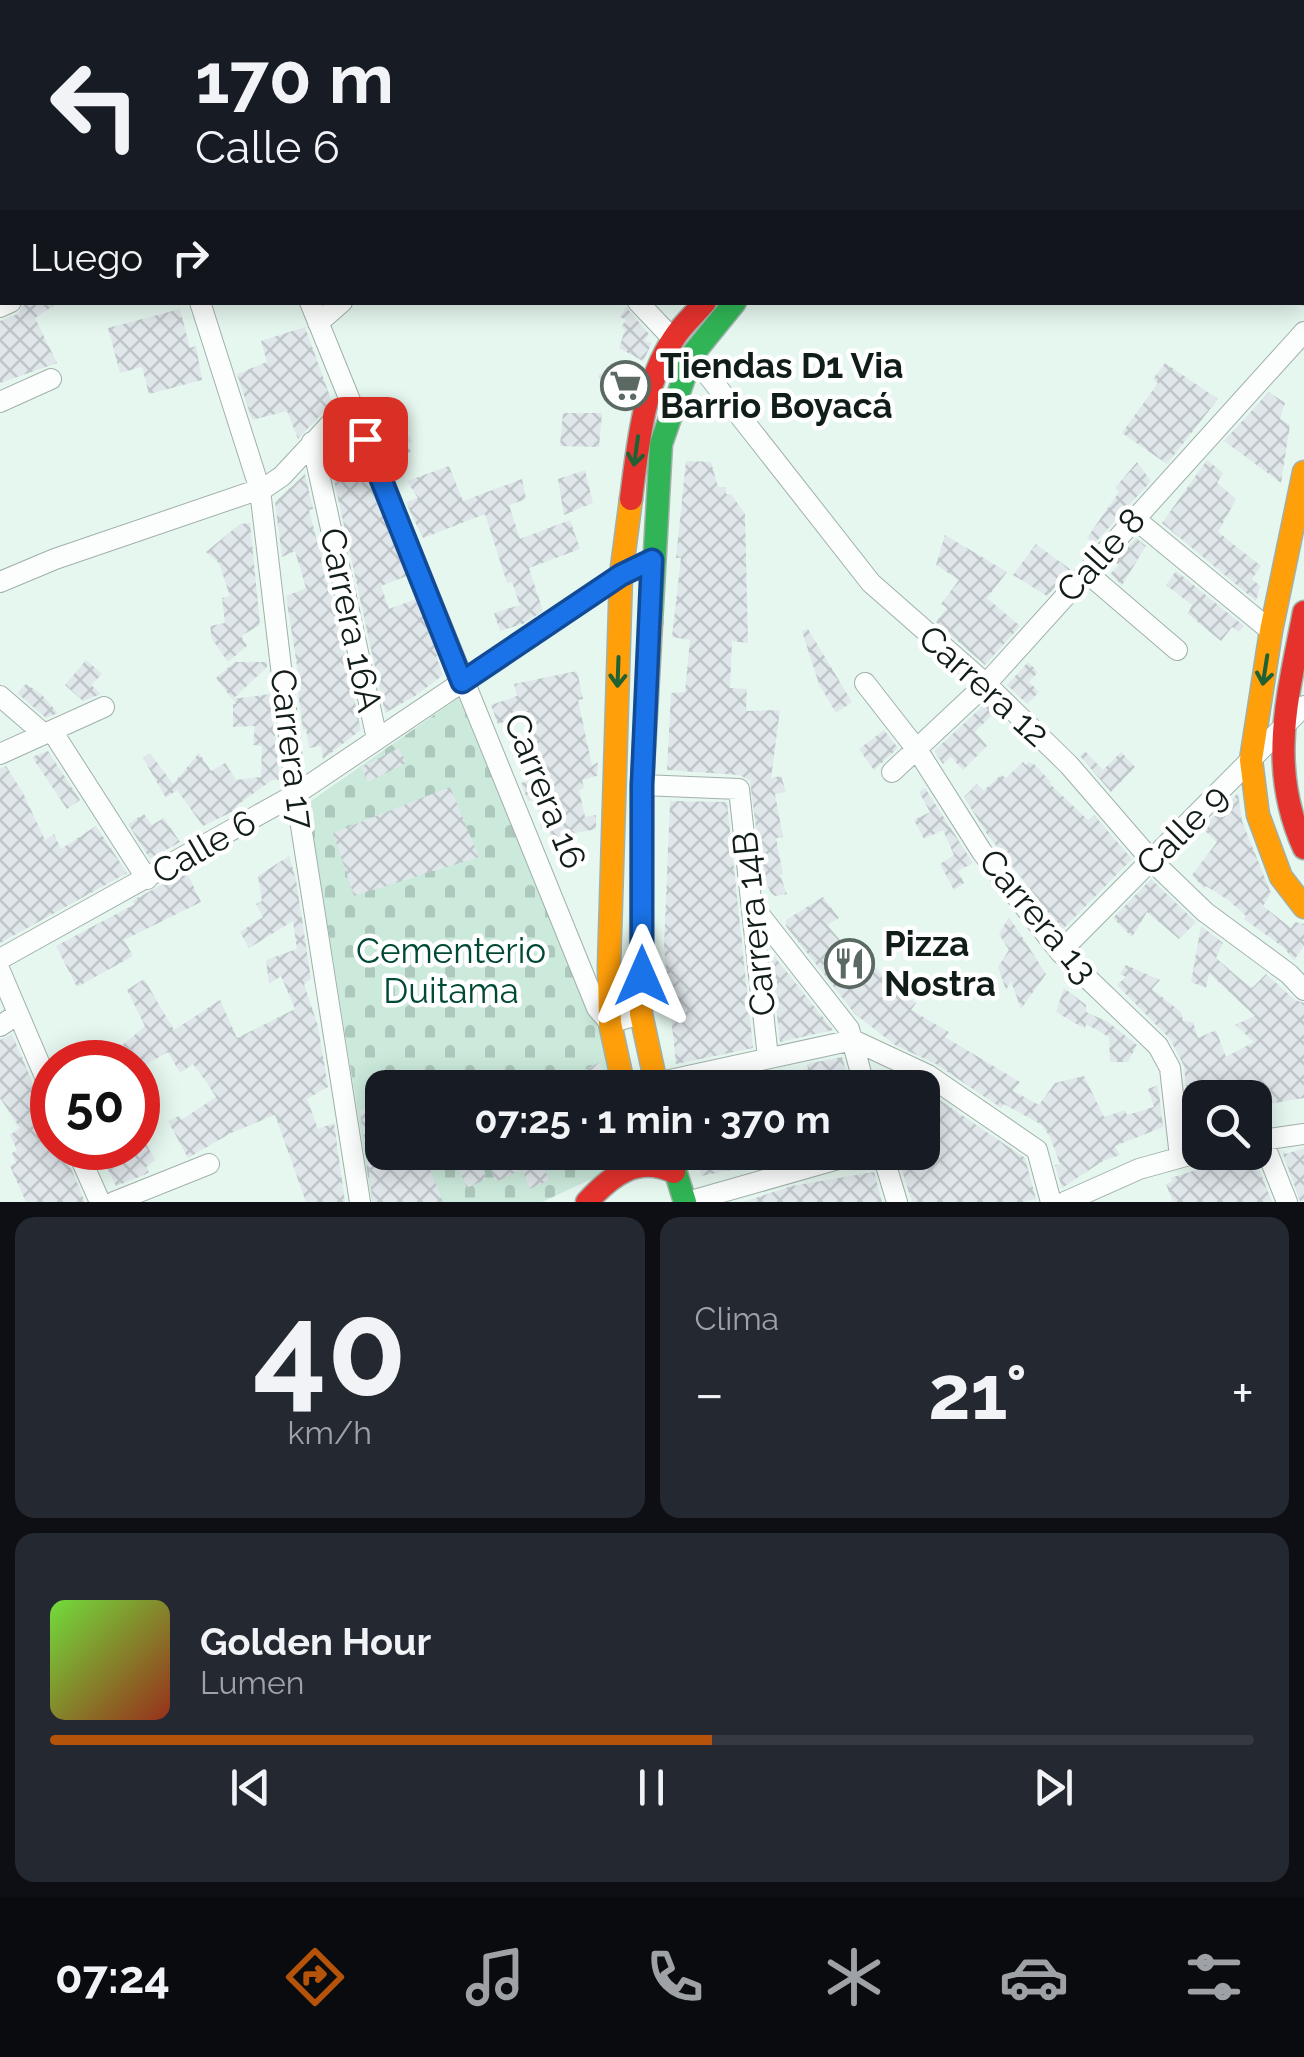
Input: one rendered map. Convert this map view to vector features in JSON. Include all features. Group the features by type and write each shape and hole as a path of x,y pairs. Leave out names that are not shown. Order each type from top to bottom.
{"main road":[{"name":"Carrera 16","path":"620,1070 610,1024 610,851 621,575 640,427 672,339 702,305"},
{"path":"692,355 734,305"},
{"name":"Carrera 16","path":"653,1070 642,1014 642,786 652,560 661,444 692,355"},
{"path":"1304,472 1271,631 1251,760 1258,815 1281,877 1304,907"},
{"path":"1304,612 1282,731 1280,769 1291,825 1304,848"},
{"path":"564,1202 593,1195 619,1170"},
{"path":"675,1170 686,1202"}],"street":[{"name":"Carrera 17","path":"201,305 260,490 296,794 360,1202"},
{"name":"Carrera 16","path":"311,305 597,1008 610,1024"},
{"path":"318,323 339,305"},
{"path":"641,305 672,339"},
{"name":"Calle 8","path":"892,772 986,684 1304,332"},
{"name":"Carrera 12","path":"692,355 871,583 986,684 1069,764 1152,861 1205,912 1289,974 1304,990"},
{"path":"0,402 51,379"},
{"path":"0,582 55,559 260,490 282,476 350,403"},
{"name":"Carrera 16A","path":"312,442 377,739"},
{"path":"1135,518 1271,631"},
{"name":"Calle 6","path":"0,959 296,794 621,575 652,560"},
{"path":"1086,572 1177,650"},
{"name":"Carrera 13","path":"865,682 918,751 982,852 1060,952 1158,1046 1170,1068 1182,1120"},
{"path":"0,696 48,732 147,879"},
{"name":"Calle 9","path":"1060,952 1304,706"},
{"path":"0,754 104,707"},
{"name":"Carrera 14B","path":"642,786 739,790 768,1058"},
{"path":"754,908 849,1029 860,1070"},
{"path":"0,971 9,1020 30,1056"},
{"path":"610,1024 642,1014"},
{"path":"718,1070 853,1040 928,1076 1036,1150 1052,1202"},
{"path":"1272,1138 1304,1134"},
{"path":"1065,1202 1139,1170 1182,1157"},
{"path":"114,1202 209,1164"},
{"path":"1272,1169 1288,1202"},
{"path":"86,1170 100,1202"},
{"path":"686,1202 799,1170"},
{"path":"887,1170 897,1202"}],"green space":[{"name":"Cementerio Duitama","path":"460,697 613,1070 365,1070 365,1158 308,803"},
{"name":"Cementerio Duitama","path":"367,1170 611,1170 542,1202 372,1202"}],"building":[{"path":"23,305 54,305 35,318 57,363 0,383 0,321 18,314"},
{"path":"626,307 649,334 645,341 652,343 643,361 619,348 625,330 621,326 627,320 620,317"},
{"path":"180,309 190,348 196,346 202,380 149,394 142,367 120,373 108,328"},
{"path":"305,327 332,402 298,439 287,411 252,420 237,374 267,362 261,341"},
{"path":"1165,363 1218,399 1167,464 1122,433 1158,383 1153,379"},
{"path":"611,364 632,393 619,404 598,376"},
{"path":"1269,392 1285,403 1280,419 1290,425 1281,483 1224,441"},
{"path":"563,413 602,413 599,447 560,446"},
{"path":"399,422 412,441 406,446 411,451 394,464 379,436"},
{"path":"346,427 407,576 381,586 389,609 416,599 443,675 385,713 327,448"},
{"path":"1207,460 1223,473 1217,483 1236,499 1218,532 1261,566 1252,579 1260,586 1256,601 1162,523"},
{"path":"686,461 711,462 718,487 726,487 726,494 731,494 745,514 748,643 732,641 730,688 747,689 746,711 780,710 771,778 781,776 786,792 775,794 783,837 776,838 783,874 780,875 787,894 771,893 762,875 750,781 740,775 667,770 671,693 685,692 690,640 672,637"},
{"path":"1137,462 1151,481 1094,544 1087,538 1119,492 1115,488"},
{"path":"449,466 463,501 522,479 526,499 509,505 520,539 570,520 580,549 529,568 543,611 525,623 500,631 494,613 520,605 512,582 507,583 485,514 423,538 414,520 406,502 418,498 407,481"},
{"path":"585,470 593,503 564,515 558,479"},
{"path":"305,474 313,509 309,510 325,564 321,564 361,730 323,759 321,746 309,748 306,729 303,730 286,596 306,588 295,551 282,557 275,502"},
{"path":"250,523 260,625 241,636 247,646 228,662 212,639 210,626 225,623 222,598 230,596 219,563 206,552 240,524"},
{"path":"945,535 1007,572 987,598 1020,626 985,665 936,622 947,608 941,604 959,580 936,565"},
{"path":"1136,538 1146,546 1122,585 1110,574"},
{"path":"1036,544 1071,570 1047,596 1013,575"},
{"path":"1176,571 1244,626 1239,632 1232,627 1221,641 1188,614 1192,605 1166,585"},
{"path":"808,629 852,702 836,713 819,684 802,631"},
{"path":"86,660 102,674 91,685 101,694 83,701 65,685"},
{"path":"235,662 267,662 267,667 233,699 270,694 280,780 272,780 236,806 238,809 203,826 175,787 177,790 166,798 143,758 150,753 173,784 199,753 211,771 225,763 236,780 261,777 262,746 253,745 255,726 233,727 236,704 216,678"},
{"path":"1028,662 1038,672 1029,682 1039,692 1027,704 1007,685"},
{"path":"577,671 583,699 578,700 592,766 598,762 597,776 582,780 584,788 579,790 585,817 596,815 596,829 551,838 549,828 541,829 535,800 528,801 521,783 539,778 525,714 498,724 491,705 517,696 514,684"},
{"path":"26,684 58,713 46,718 17,693"},
{"path":"986,703 995,712 975,732 987,746 963,770 951,757 943,764 934,751"},
{"path":"884,730 898,748 874,770 859,749"},
{"path":"399,748 406,763 368,782 361,767"},
{"path":"48,751 80,800 67,809 32,757"},
{"path":"1085,751 1103,770 1121,752 1135,767 1111,792 1080,756"},
{"path":"1023,762 1034,764 1088,820 1094,815 1132,859 1062,930 987,834 964,797 977,784 984,790 1001,775 1006,778"},
{"path":"6,766 45,840 54,834 61,849 96,826 127,873 0,943 0,768"},
{"path":"450,787 479,857 354,896 333,833"},
{"path":"925,788 973,863 958,871 964,883 954,890 940,864 954,855 943,830 924,839 914,820 930,812 919,792"},
{"path":"1238,793 1242,821 1271,893 1263,906 1291,928 1295,922 1304,924 1304,946 1294,960 1244,919 1246,916 1228,900 1204,888 1192,875 1217,842 1202,828"},
{"path":"670,801 727,802 753,1048 676,1064 664,948"},
{"path":"144,814 152,825 164,818 180,842 150,859 128,824"},
{"path":"289,856 311,979 304,984 318,1026 328,1087 307,1099 318,1129 334,1123 345,1202 306,1202 275,1115 231,1133 188,1158 168,1121 179,1116 181,1120 216,1097 193,1064 180,1073 168,1052 160,1057 160,1040 128,1040 145,1026 127,990 144,979 174,1030 220,1000 237,1038 295,1009 281,976 269,984 266,960 297,949 293,921 249,948 240,932 263,917 256,904 262,901 258,876"},
{"path":"186,871 201,902 124,940 133,956 77,987 56,946 135,904 132,901"},
{"path":"1151,879 1196,922 1179,939 1147,912 1132,937 1113,918"},
{"path":"823,897 839,918 827,925 847,948 852,944 864,960 868,957 898,997 903,993 916,1003 911,1010 949,1032 945,1037 1020,1082 1013,1091 1039,1105 1055,1083 1084,1076 1104,1117 1154,1107 1148,1089 1158,1085 1163,1127 1115,1146 1120,1155 1103,1161 1062,1188 1055,1165 1060,1164 1042,1125 1004,1104 1001,1108 936,1064 895,1045 855,1014 786,926 786,920"},
{"path":"1009,917 1046,974 1021,1009 1011,981 1006,990 998,967 1009,950 999,934"},
{"path":"1201,926 1223,943 1216,958 1252,988 1266,974 1295,1000 1304,1003 1304,1098 1272,1103 1272,1080 1185,1080 1184,1066 1170,1039 1117,985 1126,977 1120,974 1126,965 1160,980 1152,989 1181,1012 1183,1021 1193,1022 1198,1038 1216,1030 1226,1057 1254,1042 1235,1025 1255,1016 1209,973 1206,988 1191,982"},
{"path":"770,951 833,1030 780,1042"},
{"path":"1064,988 1086,1005 1086,1012 1108,1022 1137,1045 1128,1062 1110,1062 1109,1037 1086,1024 1085,1029 1056,1012"},
{"path":"12,1034 30,1077 30,1170 72,1170 85,1202 26,1202 10,1166 16,1163 12,1153 17,1150 10,1135 20,1128 0,1098 0,1040"},
{"path":"842,1057 846,1070 802,1070 808,1069 807,1064"},
{"path":"600,1062 602,1070 585,1070"},
{"path":"940,1100 1025,1158 1036,1199 1025,1202 912,1202 902,1170 940,1170"},
{"path":"365,1108 365,1146 360,1111"},
{"path":"1304,1148 1304,1200 1300,1201 1282,1151 1286,1154"},
{"path":"108,1170 149,1172 144,1175 116,1186"},
{"path":"368,1170 430,1170 443,1202 373,1202"},
{"path":"460,1170 482,1170 486,1179 467,1188"},
{"path":"490,1170 520,1170 496,1182"},
{"path":"522,1170 545,1170 549,1180 530,1189"},
{"path":"700,1170 732,1170 701,1176"},
{"path":"1196,1170 1259,1170 1272,1202 1173,1202 1166,1184 1173,1181 1171,1178"},
{"path":"874,1172 882,1202 743,1202 792,1186"}],"traffic: fast":[{"path":"651,623 661,444 692,355 733,305"},
{"path":"675,1170 685,1202"}],"traffic: slow":[{"path":"1304,472 1271,631 1251,760 1258,815 1281,877 1304,907"},
{"path":"620,1070 610,1023 609,966 621,575 631,499"},
{"path":"651,623 642,785 641,1014 653,1070"}],"traffic: jam":[{"path":"631,499 644,416 655,375 677,333 702,305"},
{"path":"1304,612 1284,731 1286,788 1304,848"},
{"path":"587,1202 626,1170 648,1166 674,1172"}],"place":[{"name":"Tiendas D1 Via Barrio Boyacá","path":"625,386"},
{"name":"Pizza Nostra","path":"849,964"}],"route":[{"path":"365,439 462,682 621,575 652,560 642,786 642,976"}]}
